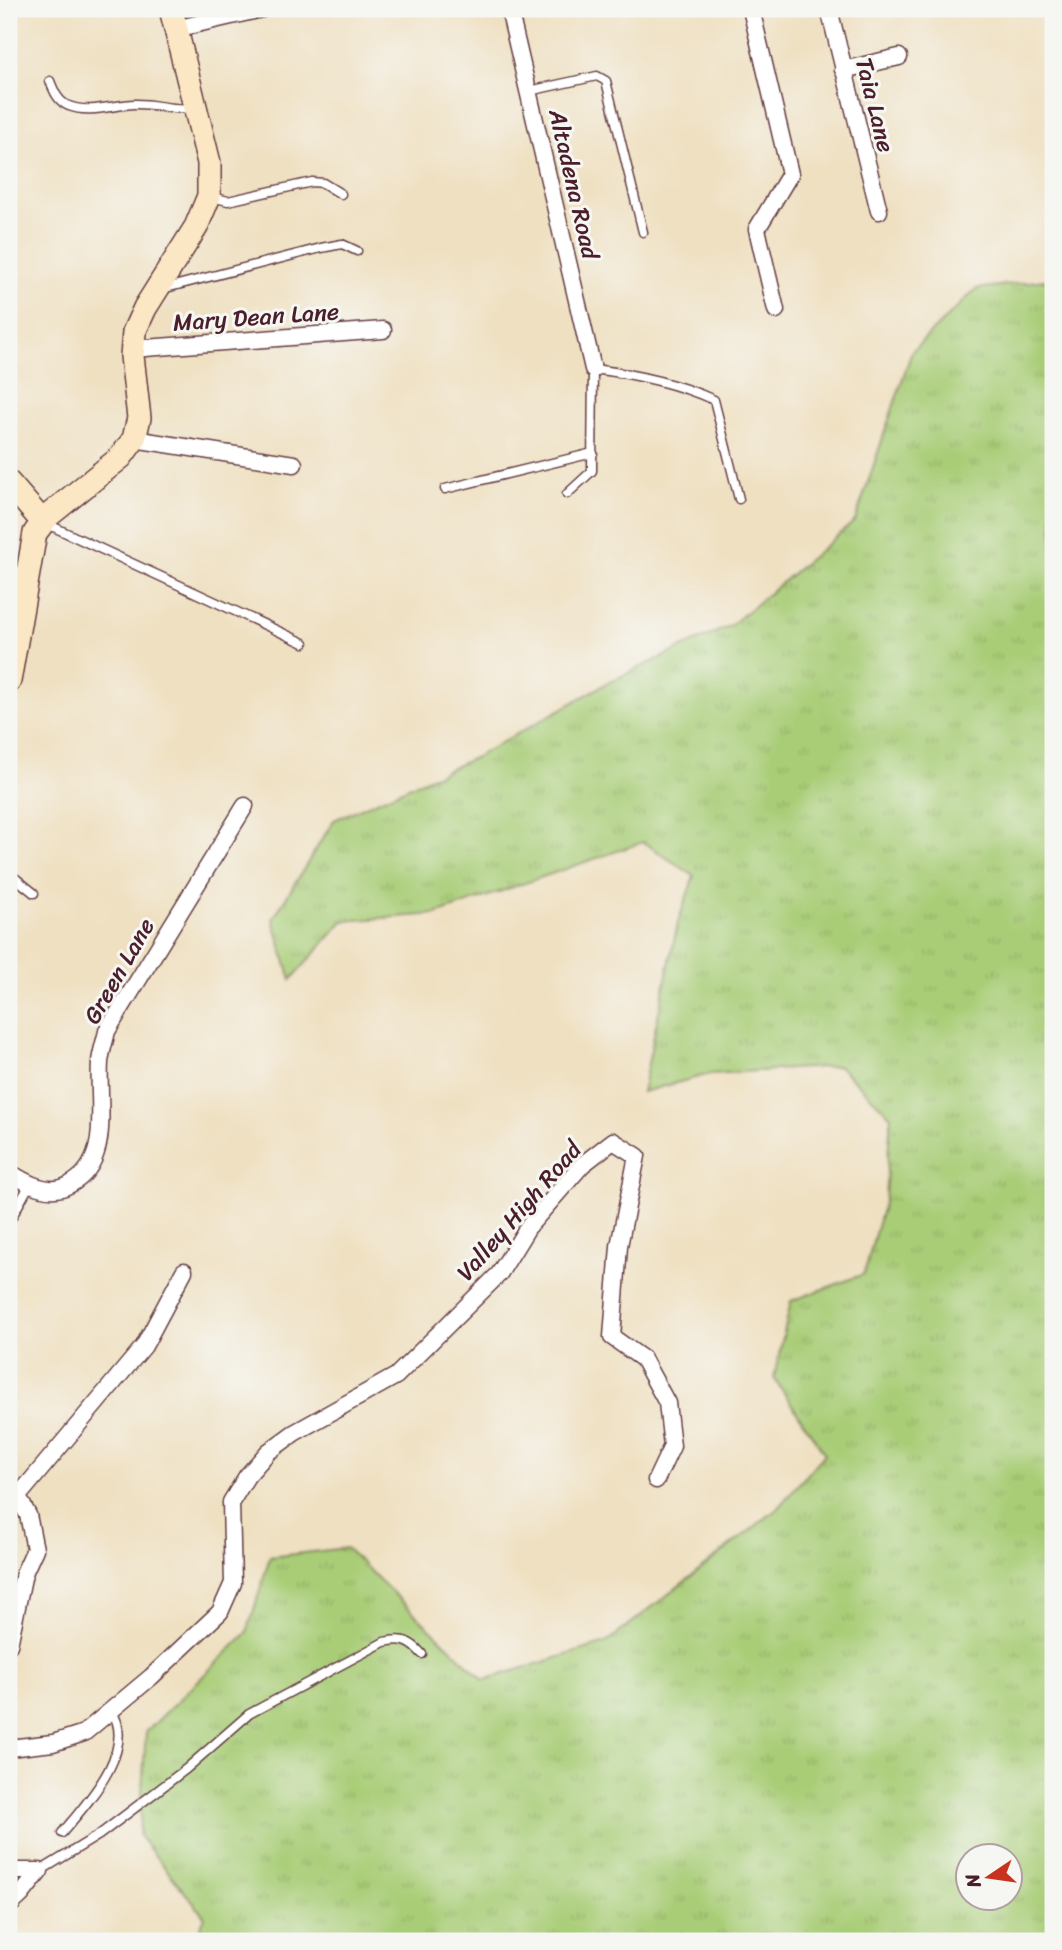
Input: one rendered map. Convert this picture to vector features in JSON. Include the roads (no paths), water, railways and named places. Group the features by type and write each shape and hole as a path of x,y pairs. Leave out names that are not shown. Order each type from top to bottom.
{"street":[{"path":"9,681 32,544 42,521 121,457 134,439 139,418 132,349 137,324 196,227 209,196 209,163 173,19 262,9"},
{"name":"Altadena Road","path":"509,9 593,369"},
{"path":"751,9 790,174 757,229 776,310"},
{"name":"Taia Lane","path":"829,9 879,211"},
{"path":"843,70 899,57"},
{"name":"Mary Dean Lane","path":"132,349 383,330"},
{"path":"134,439 294,464"},
{"path":"9,483 42,521"},
{"name":"Green Lane","path":"9,1172 30,1184 62,1189 84,1177 93,1163 98,1145 100,1060 107,1031 245,806"},
{"name":"Valley High Road","path":"9,1748 69,1739 97,1724 220,1612 233,1583 231,1502 268,1452 294,1433 396,1376 499,1274 528,1227 582,1165 612,1141 637,1156 619,1246 612,1337 643,1359 667,1403 672,1446 656,1480"},
{"path":"9,1645 24,1573 35,1549 28,1515 22,1504 12,1500 144,1346 184,1271"},
{"path":"9,1871 40,1871"},
{"path":"9,1906 40,1871"}],"lane":[{"path":"529,91 597,76 603,78 643,232"},
{"path":"50,81 57,97 67,106 82,109 135,104 174,111 196,108"},
{"path":"209,196 228,201 312,182 323,183 341,194"},
{"path":"156,290 332,246 350,246 357,251"},
{"path":"567,494 592,471 590,397 593,369 639,375 686,387 713,400 739,499"},
{"path":"445,489 593,453"},
{"path":"42,521 304,643"},
{"path":"9,873 34,892"},
{"path":"9,1222 30,1184"},
{"path":"40,1871 100,1835 186,1769 249,1714 384,1642 400,1639 414,1644 422,1654"},
{"path":"62,1833 96,1792 116,1749 121,1730 111,1710"}]}
